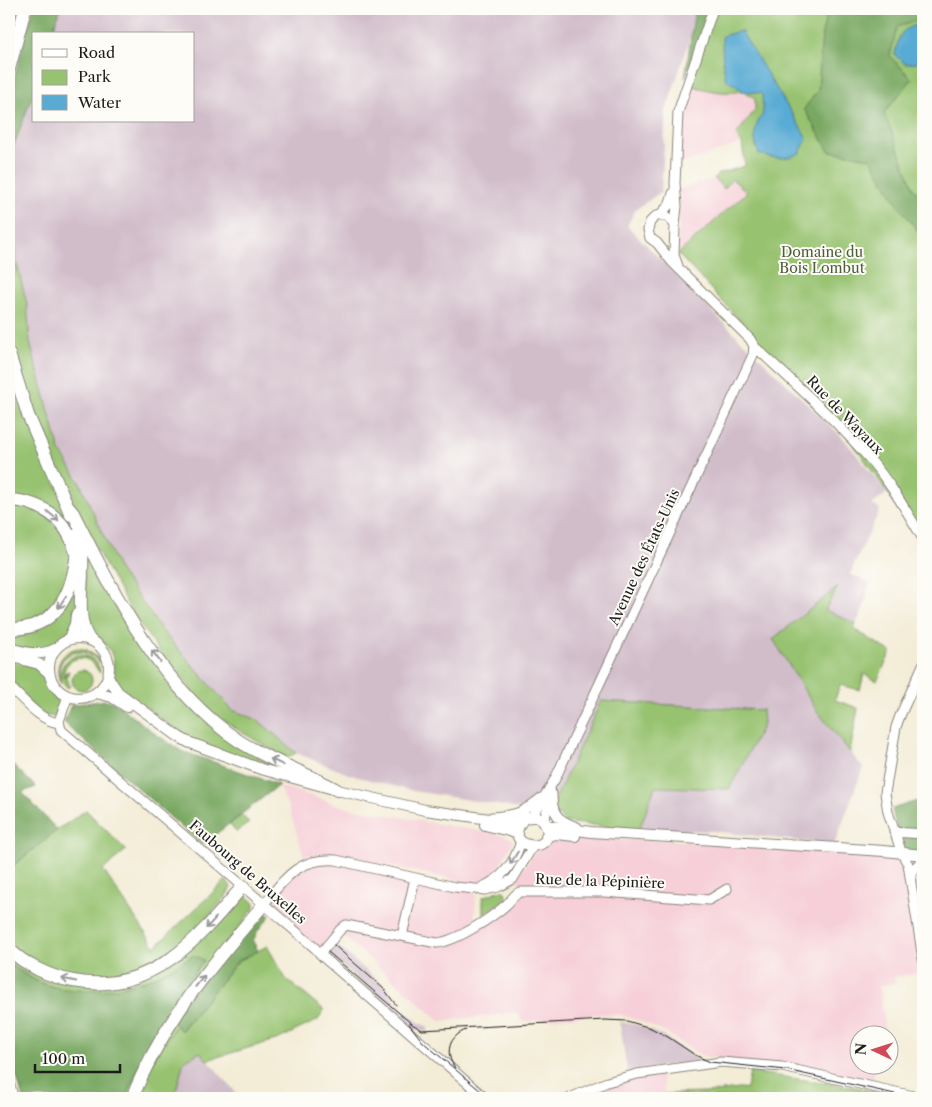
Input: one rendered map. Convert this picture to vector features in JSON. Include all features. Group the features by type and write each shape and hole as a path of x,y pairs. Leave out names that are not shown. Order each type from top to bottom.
{"highway":[{"path":"9,13 10,9"},
{"path":"9,69 26,9"},
{"path":"9,354 28,415 80,537 82,550 82,624 89,639"},
{"path":"9,500 31,503 44,508 62,523 70,537 78,569 77,618 75,629 70,638"},
{"path":"68,507 140,635 186,694 210,718 238,740 264,755 337,790"},
{"path":"9,629 17,630 35,625 46,620 56,610 70,588 74,575 76,556"},
{"path":"9,949 25,962 60,979 105,984 126,980 143,975 179,954 202,933 244,886"},
{"path":"132,1098 156,1047 196,984 264,904"},
{"path":"9,1087 12,1098"}],"main road":[{"path":"9,648 36,654 48,653 70,638 89,639 102,647 106,654 109,669 108,677 96,693 86,697 68,696 55,686 44,667 34,662 9,656"},
{"path":"49,673 51,656 55,649"},
{"path":"108,677 114,688 123,696 188,742 260,769 337,790 425,810 511,822 522,821 532,817 540,819 545,824 591,832 923,855"},
{"path":"96,693 120,702 186,748 225,764 294,786 422,816 496,827 519,837 526,845 533,846 541,843 546,836 545,824"},
{"path":"519,837 518,829 522,821"},
{"path":"546,836 556,834 575,836 591,832"}],"street":[{"path":"678,266 674,255 674,237 677,206 675,184 678,112 713,9"},
{"path":"674,237 667,243 657,243 650,238 648,230 650,222 659,216 672,200 675,184"},
{"path":"659,216 670,218 675,224"},
{"name":"Rue de Wayaux","path":"657,243 666,255 750,339 754,346 830,417 868,457 894,490 923,539"},
{"name":"Avenue des États-Unis","path":"532,817 549,794 556,780 755,351 754,346"},
{"path":"923,665 900,716 885,792 885,803 902,854 900,862 910,883 919,925 923,959"},
{"name":"Faubourg de Bruxelles","path":"9,686 41,715 51,722 59,723 60,728 64,732 264,904 327,952 420,1042 485,1098"},
{"path":"59,723 68,696"},
{"path":"486,819 524,811 549,794 557,816 567,824 591,832"},
{"name":"Avenue des États-Unis","path":"545,824 549,794"},
{"path":"894,832 923,834"},
{"path":"507,879 518,851 519,837"},
{"path":"264,904 293,870 314,861 336,860 467,889 490,889 507,879 533,846"},
{"path":"910,883 913,870 923,860"},
{"path":"402,936 415,878"},
{"path":"327,952 340,930 346,925 437,943 447,942 468,931 508,904 517,894 507,879"},
{"name":"Rue de la Pépinière","path":"517,894 604,892 709,900 727,889"},
{"name":"Faubourg de Bruxelles","path":"420,1042 428,1043 492,1098"},
{"path":"570,1098 606,1082 637,1074 722,1062 788,1068 923,1098"}],"shaded area":[{"path":"60,9 695,9 693,28 666,111 661,192 636,209 627,226 843,438 887,493 872,505 880,509 850,574 870,583 863,609 856,624 824,610 837,589 773,639 817,711 863,768 834,845 713,831 613,828 494,804 413,791 351,775 296,753 258,720 232,710 164,633 120,573 80,483 60,451 30,343 27,304 16,261 10,182 11,156 32,97 32,122 195,122 195,32 53,32"},
{"path":"687,84 732,93 743,91 755,98 755,110 736,135 742,143 676,166"},
{"path":"714,178 724,189 732,179 748,192 678,254 680,189"},
{"path":"279,788 288,788 344,807 508,836 513,841 494,876 481,883 465,882 345,856 304,856 288,806"},
{"path":"575,839 661,840 895,853 911,891 910,883 923,868 923,924 919,925 914,904 922,973 894,977 895,983 880,986 884,1024 850,1024 850,1074 874,1074 873,1081 702,1056 666,1033 622,1015 599,1014 522,1022 518,1013 440,1021 340,933 319,953 266,907 296,869 350,860 476,892 474,927 488,920 523,895 517,878 537,849 548,843"},
{"path":"334,943 389,990 393,999 403,1010 428,1027 427,1033 417,1029 415,1031 418,1035 403,1019 326,952"},
{"path":"172,1020 241,1098 132,1098"},
{"path":"620,1022 638,1025 665,1037 699,1060 627,1071"},
{"path":"750,1072 860,1098 580,1098 623,1080 661,1074 665,1094 707,1093 747,1088"}],"green space":[{"path":"33,9 60,9 53,32 32,32 32,96 9,159 9,112 13,82"},
{"path":"695,9 712,9 685,78"},
{"name":"Domaine du Bois Lombut","path":"713,9 923,9 923,543 847,435 678,254 747,192 732,179 724,189 714,178 718,174 745,166 742,143 736,135 755,110 755,98 743,91 722,92 687,84"},
{"path":"828,9 923,9 923,19 897,27 890,56 912,79 884,113 914,189 923,201 923,238 896,202 870,158 829,151 804,109 818,90 822,33"},
{"path":"11,156 10,182 16,261 27,304 30,343 60,451 80,483 119,570 164,633 232,710 258,720 296,753 286,758 238,730 204,706 162,656 133,614 84,528 49,452 30,403 9,330 9,159"},
{"path":"9,363 73,527 78,546 69,528 9,496"},
{"path":"9,504 33,509 55,524 66,540 70,557 65,580 57,597 47,610 30,621 9,624"},
{"path":"84,552 90,556 173,686 290,774 188,739 118,686 113,675 114,663 111,652 106,645 93,636 86,625"},
{"path":"78,574 75,629 43,650 9,648 9,629 41,623"},
{"path":"838,587 825,610 856,624 854,629 891,652 877,681 864,674 860,690 840,685 835,700 858,708 850,752 817,711 773,639"},
{"path":"78,648 87,650 99,659 100,663 96,658 84,653 78,652 66,657 59,668 61,684 58,672 60,661 67,653"},
{"path":"77,655 93,659 98,665 100,673 90,661 80,658 75,659 67,664 65,668 65,678 66,672 69,671 67,678 70,686 68,688 62,680 62,666 70,658"},
{"path":"9,661 44,667 49,682 61,699 55,717 41,715 9,686"},
{"path":"82,670 89,673 92,680 89,687 82,690 75,687 72,680 75,673"},
{"path":"105,700 114,702 157,735 182,751 279,785 202,845 64,722 71,705"},
{"path":"601,701 762,710 763,725 729,789 655,787 639,830 564,822 552,806"},
{"path":"9,761 36,787 22,792 57,830 9,869"},
{"path":"923,799 923,853 902,854 892,809"},
{"path":"86,810 126,850 103,870 155,947 226,880 231,887 225,898 185,943 154,964 130,973 102,979 71,977 41,967 16,949 9,940 9,869 57,830"},
{"path":"242,815 249,823 236,832 230,824"},
{"path":"501,890 505,892 507,898 483,915 483,897"},
{"path":"243,895 254,902 254,908 129,1098 125,1098 156,1028 178,994 204,961 169,970 153,978 111,990 64,990 38,982 9,964 9,954 50,980 130,983"},
{"path":"260,909 270,916 258,930 253,941 258,951 238,961 181,1031 172,1020"},
{"path":"267,946 286,979 324,1010 318,1020 279,1039 207,1060 200,1052 184,1061 174,1098 133,1098 172,1020 181,1031 238,961"},
{"path":"193,955 204,960 178,994 156,1028 125,1098 23,1098 9,1051 9,964 34,980 49,986 71,990 99,990 141,982 166,971"},
{"path":"750,1072 860,1088 897,1098 662,1098 665,1094 707,1093 747,1088"}],"water":[{"path":"923,24 923,62 906,64 895,55 900,37 910,27"},
{"path":"741,31 807,138 800,153 780,158 759,154 755,133 757,124 763,114 762,95 760,93 743,91 726,79 723,64 722,36"}],"tram line":[{"path":"334,945 384,989 396,1005"},
{"path":"328,952 412,1024 422,1030 605,1020 627,1021 651,1028 710,1062 786,1070 913,1098"},
{"path":"409,1024 423,1042 489,1098"},
{"path":"455,1068 450,1057 450,1046 456,1036 466,1030"}]}
